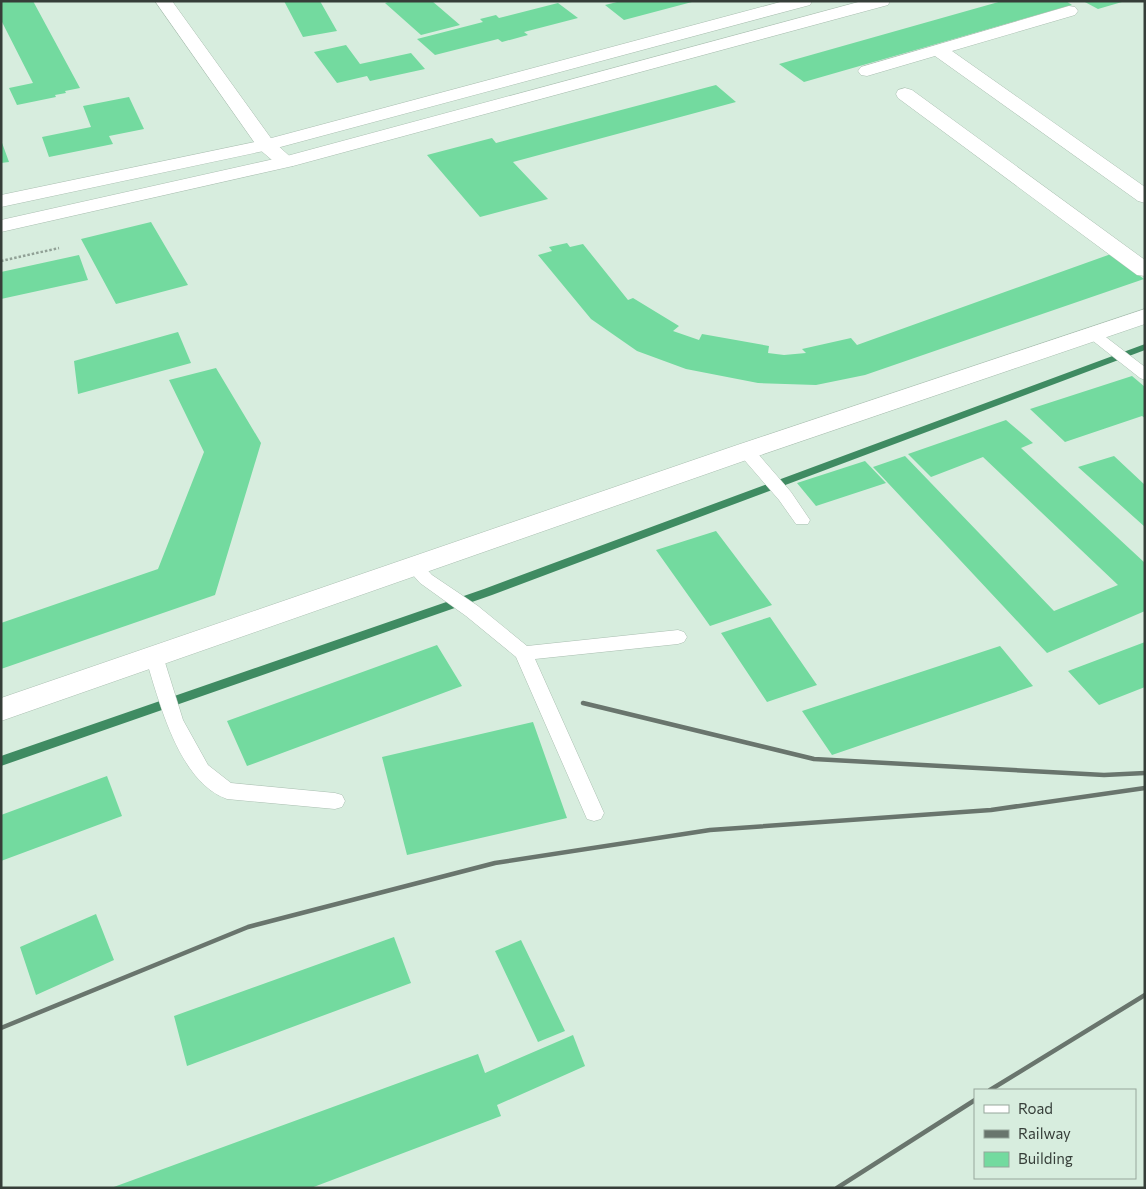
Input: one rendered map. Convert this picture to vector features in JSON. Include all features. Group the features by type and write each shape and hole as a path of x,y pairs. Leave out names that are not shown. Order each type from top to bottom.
{"street":[{"path":"163,1 266,145 286,162"},
{"path":"1,201 266,145 804,1"},
{"path":"1,226 286,162 882,1"},
{"path":"867,71 1069,11"},
{"path":"938,50 1145,197"},
{"path":"905,94 1145,270"},
{"path":"1,710 154,656 420,572 1100,340 1145,316"}],"lane":[{"path":"1100,340 1139,371"},
{"path":"752,458 785,496 802,520"},
{"path":"420,572 523,653 594,814"},
{"path":"523,653 678,638"},
{"path":"154,656 174,720 201,770 227,791 335,801"}],"path":[{"path":"1,261 59,248"}],"building":[{"path":"1,1 33,1 80,88 65,91 66,93 55,95 56,97 17,105 9,88 33,83 1,20"},
{"path":"284,1 320,1 337,31 303,37"},
{"path":"391,1 432,1 460,25 421,35 385,3"},
{"path":"621,1 692,2 624,20 605,5"},
{"path":"1002,1 1066,1 1072,5 804,82 779,64"},
{"path":"1083,1 1122,1 1122,2 1098,9"},
{"path":"558,3 578,18 524,32 528,35 502,42 498,39 435,55 417,39 483,22 480,19 496,15 499,18"},
{"path":"346,45 360,64 411,53 425,69 370,81 367,76 337,83 314,52"},
{"path":"716,85 736,102 513,162 548,199 480,217 427,155 492,138 496,143"},
{"path":"129,97 144,129 109,136 113,144 49,157 42,137 91,127 83,106"},
{"path":"1,140 9,162 1,163"},
{"path":"151,222 188,285 116,304 81,239"},
{"path":"567,243 570,247 583,244 628,300 633,298 679,326 673,331 699,340 702,334 769,346 768,353 784,355 806,353 802,349 851,338 857,345 1111,254 1144,279 865,375 816,385 758,383 686,369 637,351 591,319 538,255 552,251 549,247"},
{"path":"79,255 88,280 1,299 1,272"},
{"path":"178,332 191,363 78,394 74,361"},
{"path":"216,368 261,443 215,595 1,669 1,623 158,569 204,452 169,380"},
{"path":"1132,376 1145,387 1145,418 1142,416 1065,442 1030,409"},
{"path":"1006,420 1033,443 1021,448 1145,563 1145,611 1047,653 873,467 905,456 1054,611 1118,585 983,457 931,477 908,454"},
{"path":"1114,456 1145,485 1145,527 1078,467"},
{"path":"865,461 886,483 816,506 797,483"},
{"path":"716,531 772,605 710,626 656,550"},
{"path":"770,617 817,685 767,702 721,633"},
{"path":"1145,642 1145,687 1099,705 1068,671"},
{"path":"437,645 462,686 247,766 227,721"},
{"path":"1000,646 1033,686 832,755 802,711"},
{"path":"533,722 567,818 407,855 382,757"},
{"path":"107,776 122,816 1,861 1,815"},
{"path":"96,914 114,960 36,995 20,947"},
{"path":"394,937 411,983 187,1066 174,1016"},
{"path":"521,940 565,1031 538,1042 495,951"},
{"path":"573,1035 585,1066 497,1105 501,1116 311,1188 111,1188 478,1054 485,1073"}],"waterway":[{"path":"1,761 488,592 1145,347"}],"railway":[{"path":"583,703 814,759 1104,775 1145,773"},
{"path":"1,1028 248,927 495,863 710,830 991,810 1145,788"},
{"path":"992,1089 1145,995"},
{"path":"837,1188 974,1101"}]}
